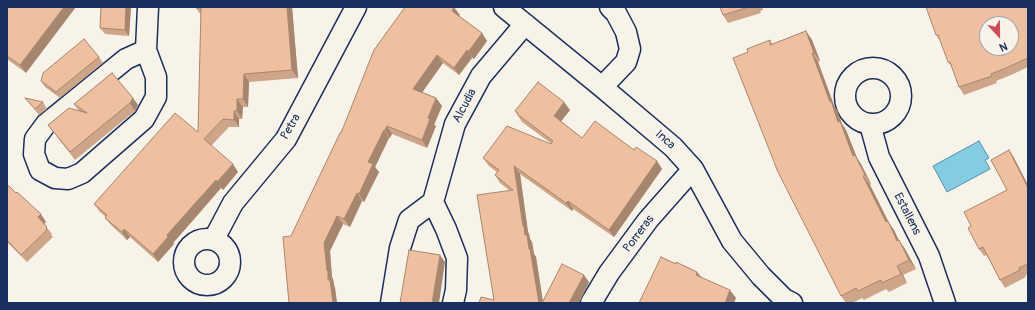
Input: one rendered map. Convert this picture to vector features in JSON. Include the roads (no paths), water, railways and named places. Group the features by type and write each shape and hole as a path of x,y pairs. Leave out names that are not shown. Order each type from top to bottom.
{"street":[{"path":"146,50 126,59 46,124 35,139 34,154 40,170 55,178 68,179 82,173 144,119 156,96 156,77 146,50 148,7"},
{"name":"Petra","path":"214,239 233,203 286,139 356,7"},
{"name":"Inca","path":"504,7 673,147 693,169 732,241 761,276 786,302"},
{"path":"602,87 626,62 630,49 626,32 614,9"},
{"name":"Alcudia","path":"433,202 455,124 481,76 525,24"},
{"name":"Estallens","path":"870,124 879,157 929,256 945,303"},
{"name":"Porreras","path":"591,303 609,273 648,220 693,169"},
{"path":"391,303 400,248 409,220 433,202 446,229 457,258 456,290 453,303"}],"water":[{"path":"979,141 989,158 985,160 990,169 947,192 933,166"}]}
